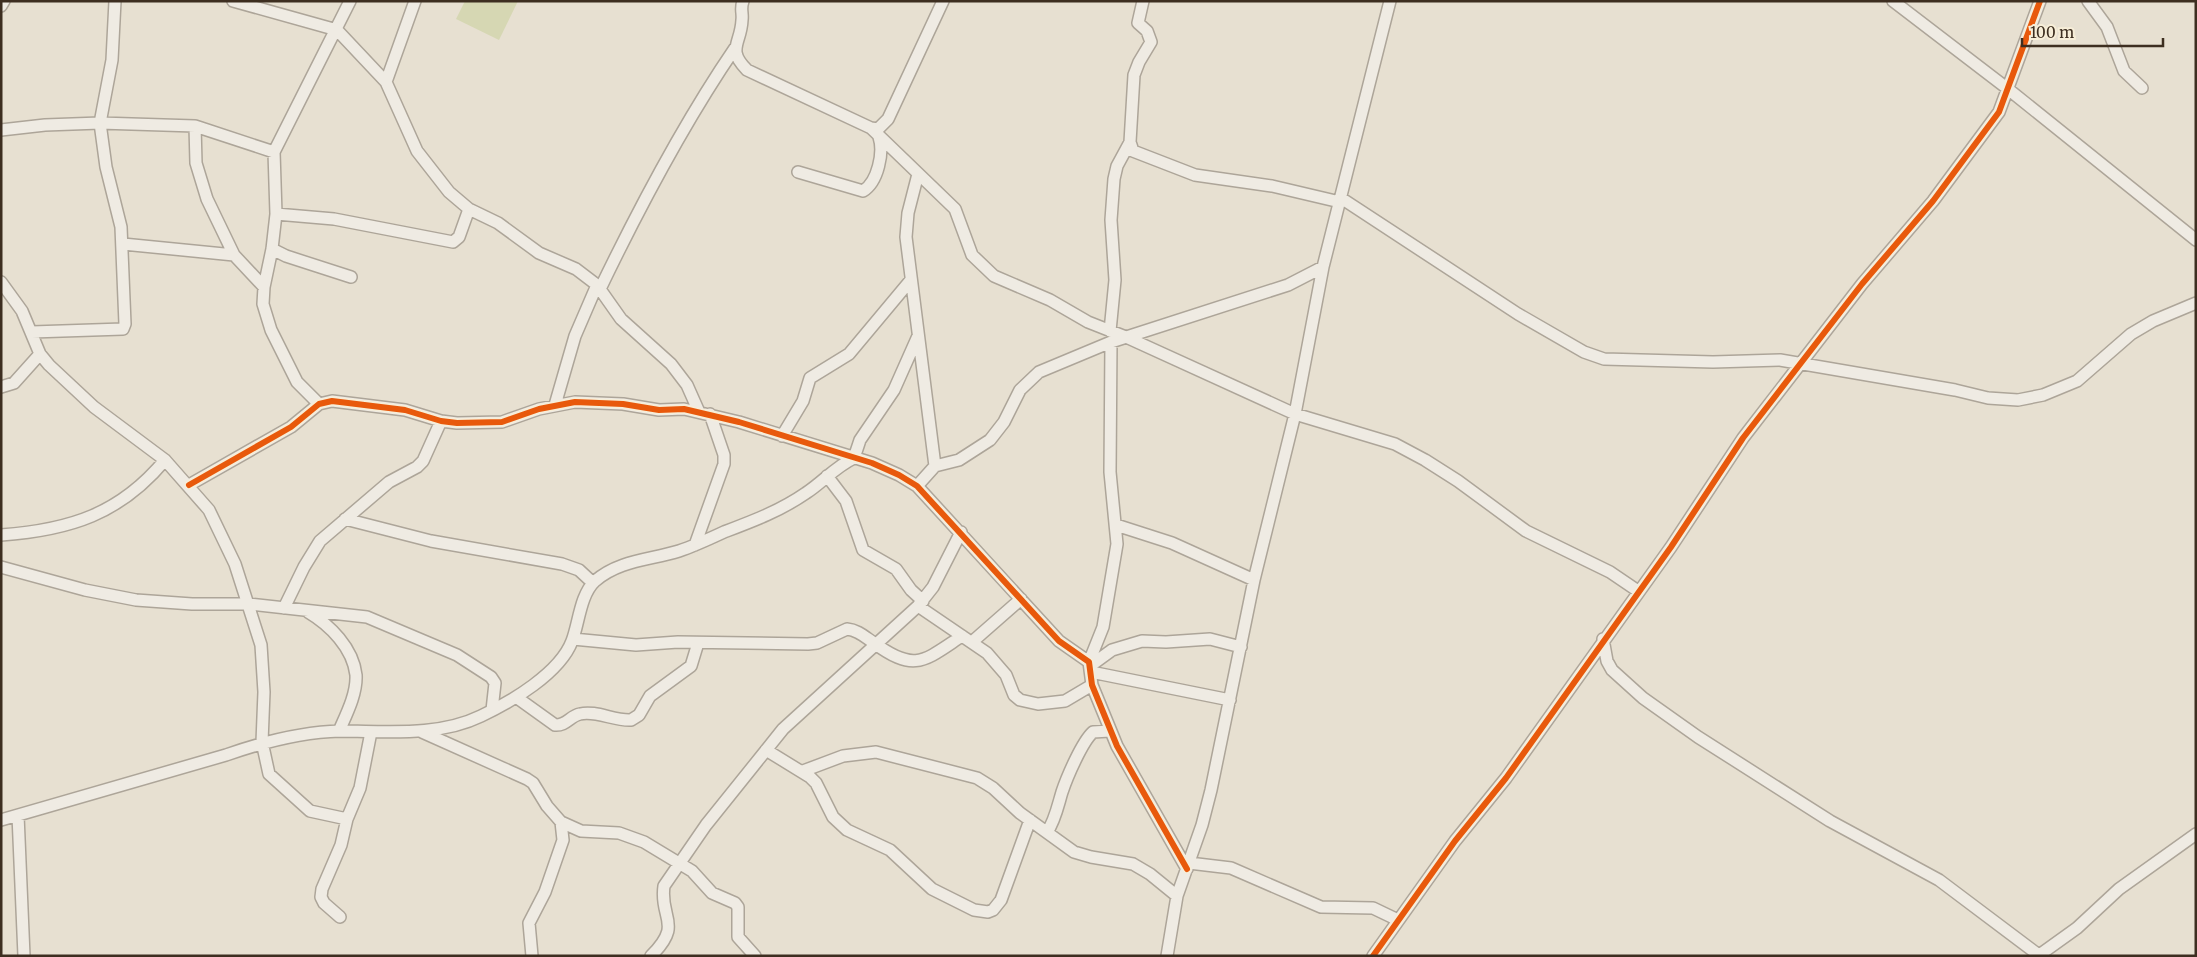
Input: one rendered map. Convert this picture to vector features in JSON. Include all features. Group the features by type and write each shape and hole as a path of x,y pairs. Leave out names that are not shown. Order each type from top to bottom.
{"street":[{"path":"1,6 4,1"},
{"path":"32,332 123,328 125,306 122,244 106,166 100,123 112,60 114,1"},
{"path":"233,1 337,30 386,82 417,151 448,192 469,209 498,224 539,253 576,270 599,287 621,319 670,364 687,385 704,413 724,455 724,464 695,544"},
{"path":"319,404 297,382 270,330 263,304 276,214 274,152 350,1"},
{"path":"386,82 415,1"},
{"path":"555,405 575,336 599,287 636,214 716,76 735,48 742,22 740,9 742,1"},
{"path":"870,128 878,129 888,120 943,1"},
{"path":"1143,1 1138,23 1147,31 1150,42 1134,75 1130,142 1131,147 1138,153 1169,163 1194,175 1272,186 1341,200 1518,314 1594,356 1615,360 1720,362 1768,359 1800,363 2002,400 2030,399 2077,381 2131,334 2153,320 2196,303"},
{"path":"1167,956 1177,896 1211,790 1254,580 1295,414 1323,267 1390,1"},
{"path":"1893,1 2008,89 2196,240"},
{"path":"1373,956 1455,841 1506,778 1743,438 1862,284 1938,194 1999,112 2040,1"},
{"path":"2088,1 2107,27 2124,71 2142,88"},
{"path":"735,48 740,64 752,73 870,128 955,209 968,248 985,269 1007,283 1050,300 1110,336 1126,337 1295,414 1390,442 1425,460 1526,531 1603,568 1638,591"},
{"path":"1,130 45,125 100,123 195,126 274,152"},
{"path":"195,126 196,163 203,188 234,255 264,287"},
{"path":"798,172 863,191 871,183 882,154 880,137"},
{"path":"1130,142 1117,166 1114,179 1112,220 1115,280 1110,336 1110,467 1117,544 1104,619 1090,667 1092,684 1117,746 1188,866"},
{"path":"918,174 906,224 910,281 935,466"},
{"path":"276,214 334,219 453,242 459,237 469,209"},
{"path":"122,244 234,255"},
{"path":"272,249 286,256 351,277"},
{"path":"1126,337 1288,285 1323,267"},
{"path":"782,436 803,401 810,378 849,354 910,281"},
{"path":"1,282 22,312 40,354 94,407 165,460 189,485 209,510 217,524 249,604 261,645 264,670 262,742 269,774 275,782 310,811 347,819"},
{"path":"1,820 226,755 262,742 302,734 339,731 421,731 472,720 492,710 516,697 557,665 573,639 583,603 593,583 624,564 681,550 778,510 806,494 839,465 854,458 860,440 894,390 918,336"},
{"path":"917,486 935,466 960,460 990,440 1004,422 1020,390 1039,372 1110,336"},
{"path":"1,387 14,383 40,354"},
{"path":"189,485 291,427 319,404 332,401 405,410 441,421 502,422 555,405 598,402 659,410 684,409 704,413 854,458 899,475 917,486 1059,641 1090,667 1230,700"},
{"path":"284,608 311,554 320,541 389,482 418,467 423,461 441,421"},
{"path":"1,535 56,528 88,519 117,505 146,483 165,460"},
{"path":"827,476 846,501 863,550 896,569 920,604 987,653 1006,675 1014,695 1028,703 1038,704 1065,701 1092,684"},
{"path":"345,519 431,541 562,564 579,570 593,583"},
{"path":"1116,524 1172,543 1254,580"},
{"path":"651,956 669,932 670,920 663,895 664,886 678,864 766,750 799,713 920,604 933,586 961,532"},
{"path":"1,567 85,590 136,600 192,604 249,604 367,617 457,655 494,679 492,710"},
{"path":"573,639 636,645 678,642 817,644 847,629 861,633 875,644 907,662 918,662 928,659 967,639 1021,599"},
{"path":"306,610 335,633 352,663 356,676 350,705 339,731"},
{"path":"1090,667 1112,650 1132,642 1210,639 1241,646"},
{"path":"1603,639 1607,662 1628,687 1698,737 1830,820 1940,880 2039,955 2077,928 2118,889 2196,834"},
{"path":"516,697 555,725 562,725 575,715 584,713 631,720 639,715 650,696 691,666 698,643"},
{"path":"1585,666 1597,663 1612,670"},
{"path":"421,731 527,779 533,783 547,806 561,822 581,831 619,833 634,838 692,872 712,893 735,903 738,907 736,930 742,944 755,956"},
{"path":"1047,832 1052,824 1063,788 1087,739 1093,732 1110,731"},
{"path":"340,917 324,903 321,897 322,889 341,845 347,819 364,774 371,732"},
{"path":"766,750 803,771 816,783 828,808 839,824 855,834 890,850 932,889 982,912 993,910 1001,900 1030,820"},
{"path":"803,771 843,756 866,752 888,754 977,778 994,788 1030,820 1067,848 1082,855 1124,862 1142,868 1177,896"},
{"path":"18,816 23,955"},
{"path":"532,956 529,923 545,892 563,840 561,822"},
{"path":"1188,866 1231,868 1321,906 1373,908 1398,920"},
{"path":"739,956 742,944"}],"green space":[{"path":"465,1 518,1 499,40 456,19"}],"cycle path":[{"path":"1373,956 1455,841 1506,778 1671,547 1743,438 1862,284 1933,201 1999,112 2040,1"},
{"path":"189,485 291,427 319,404 332,401 405,410 441,421 457,423 502,422 539,409 575,402 623,404 659,410 684,409 739,422 872,463 899,475 917,486 1059,641 1089,662 1092,685 1117,746 1187,869"}]}
